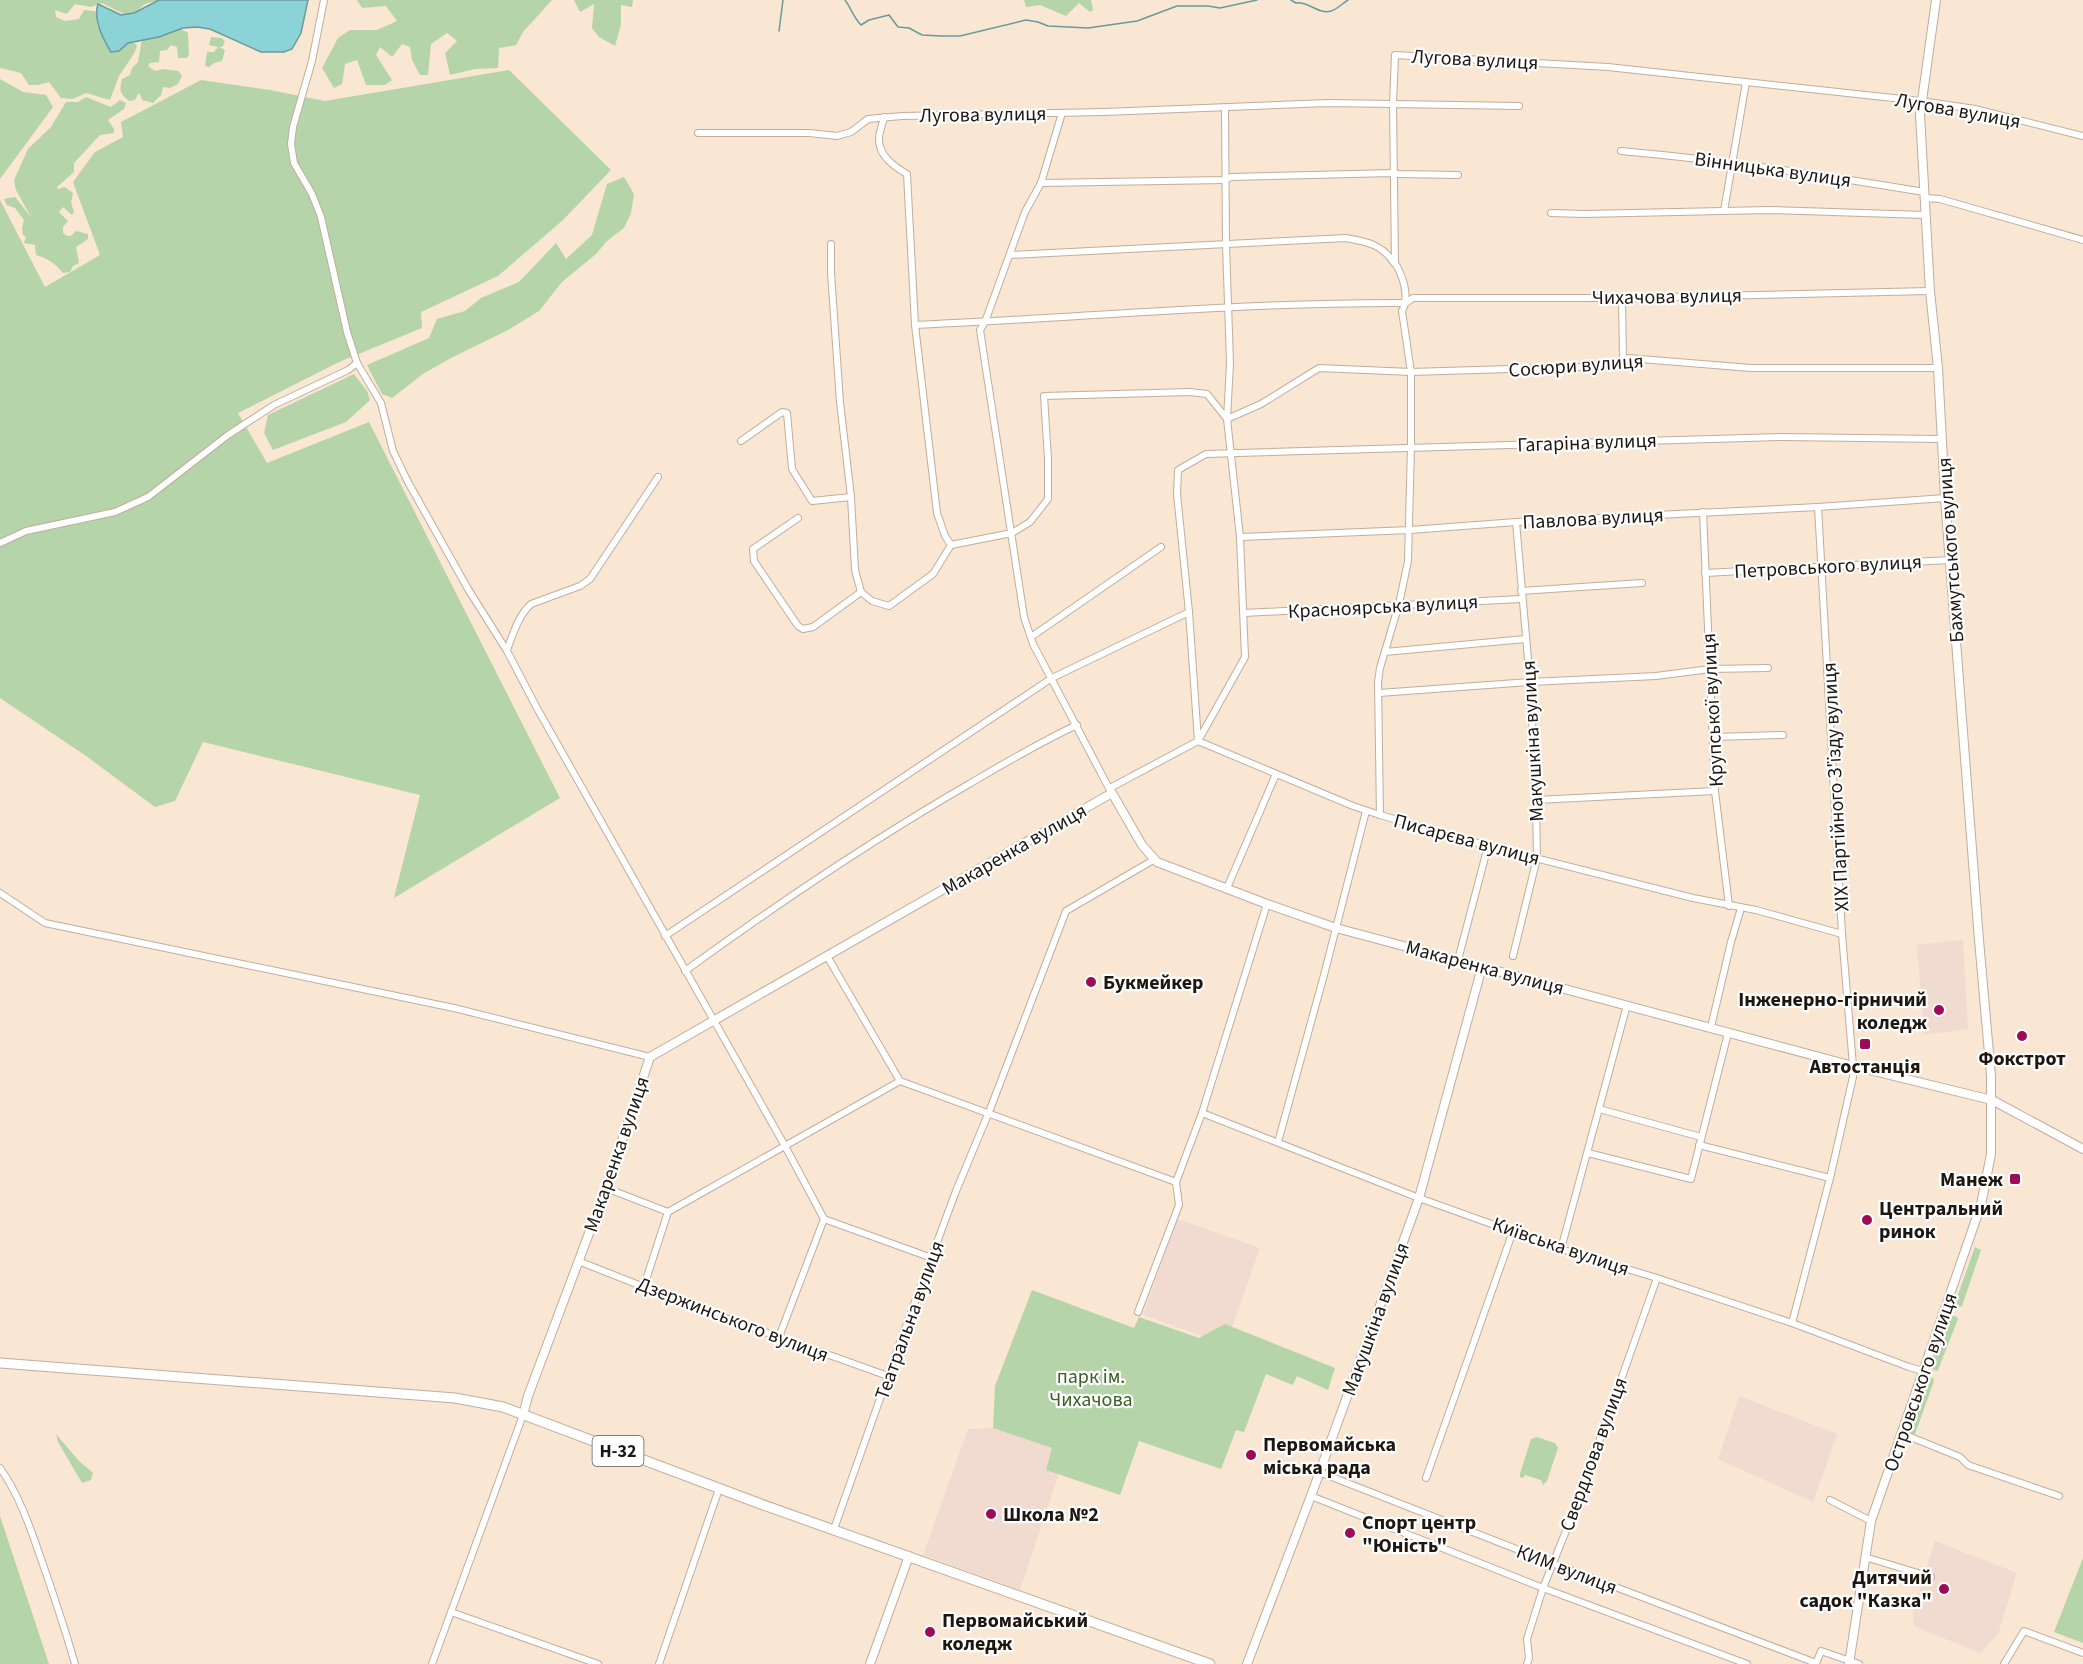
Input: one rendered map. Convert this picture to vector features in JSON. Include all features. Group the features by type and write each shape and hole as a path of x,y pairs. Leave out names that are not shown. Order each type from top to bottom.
{"main road":[{"name":"Бахмутського вулиця","path":"1936,0 1921,101 1925,215 1992,1100"},
{"name":"Островського вулиця","path":"1850,1662 1871,1521 1981,1205 1991,1154 1992,1100"},
{"name":"Н-32","path":"0,1363 455,1398 503,1407 719,1489 1210,1664"}],"street":[{"path":"324,0 312,61 293,127 291,144 294,163 312,194 321,217 347,332 357,363 381,403 393,450 408,482 468,589 507,650 824,1219 932,1258"},
{"name":"Лугова вулиця","path":"698,133 809,133 837,136 851,132 868,119 884,117 952,114 987,116 1328,103 1393,104 1395,55 1596,67 1921,101 1975,109 2083,136"},
{"path":"1724,211 1746,82"},
{"path":"1395,263 1393,104 1519,106"},
{"path":"1062,113 1041,183 1025,212 986,322 980,330 1024,617 1031,637 1111,791 1198,741 1245,657 1240,537 1227,419 1230,363 1227,308 1225,108"},
{"path":"884,117 879,141 884,156 895,167 907,174 915,325 937,513 945,536 951,545"},
{"name":"Вінницька вулиця","path":"1621,151 1808,172 1940,198 2083,240"},
{"path":"1041,183 1225,180 1231,177 1393,173 1458,175"},
{"path":"1551,213 1768,210 1925,215"},
{"path":"1010,255 1346,238 1367,242 1386,251 1395,263 1402,274 1406,303 1402,311 1411,372 1410,530 1408,561 1399,604 1380,668 1380,815"},
{"path":"831,244 840,402 851,497 855,570 861,592 872,601 889,606 933,574 951,545 1012,533 1030,522 1048,499 1044,396 1190,392 1207,394 1227,419"},
{"name":"Чихачова вулиця","path":"915,325 1227,308 1406,303 1413,298 1623,298 1930,291"},
{"path":"1623,298 1623,361"},
{"name":"Сосюри вулиця","path":"1227,419 1261,404 1319,368 1411,372 1614,366 1628,358 1751,368 1938,368"},
{"path":"0,543 26,531 115,513 148,497 228,435 274,405 348,370 357,363"},
{"path":"741,441 782,412 787,413 792,469 812,501 851,497"},
{"name":"Гагаріна вулиця","path":"1189,612 1178,494 1178,470 1206,454 1781,437 1942,439"},
{"path":"507,650 521,615 531,604 566,592 590,579 658,477"},
{"name":"Павлова вулиця","path":"1240,537 1410,530 1946,498"},
{"name":"XIX Партійного З'їзду вулиця","path":"1792,1323 1830,1178 1853,1077 1842,934 1818,507"},
{"name":"Крупської вулиця","path":"1703,512 1715,790 1729,906"},
{"path":"798,518 753,549 752,554 754,561 798,626 803,629 813,627 861,592"},
{"name":"Макушкіна вулиця","path":"1513,956 1537,858 1530,682 1516,522"},
{"path":"1031,637 1161,547"},
{"name":"Петровського вулиця","path":"1705,573 1950,560"},
{"path":"1521,591 1642,584"},
{"name":"Красноярська вулиця","path":"1244,613 1521,599"},
{"path":"665,936 1052,678 1189,612 1198,741"},
{"path":"1385,652 1525,639"},
{"path":"1379,693 1656,676 1710,669 1768,668"},
{"path":"685,971 788,897 909,818 1051,737 1077,725"},
{"path":"1713,737 1783,735"},
{"name":"Писарєва вулиця","path":"1198,741 1366,811 1488,846 1729,906 1756,910 1842,934"},
{"path":"1227,888 1276,774"},
{"path":"1536,800 1715,790"},
{"name":"Макаренка вулиця","path":"432,1664 528,1396 606,1188 650,1057 1111,791 1142,845 1155,859 1267,904 1336,928 1853,1066 1992,1100 2083,1149"},
{"path":"1278,1142 1366,811"},
{"path":"1458,960 1488,846"},
{"name":"Театральна вулиця","path":"834,1530 956,1191 989,1112 1066,911 1155,859"},
{"path":"0,893 45,923 454,1008 650,1057"},
{"path":"1138,1312 1179,1205 1176,1182 1202,1113 1267,904"},
{"path":"1711,1027 1741,908"},
{"path":"827,956 900,1081 1176,1182"},
{"name":"Макушкіна вулиця","path":"1247,1664 1311,1496 1419,1198 1482,967"},
{"path":"1561,1249 1626,1005"},
{"path":"1588,1153 1691,1179 1728,1033"},
{"path":"644,1286 668,1212 900,1081"},
{"path":"1599,1109 1701,1137"},
{"name":"Київська вулиця","path":"1202,1113 1419,1198 1561,1249 1792,1323 1923,1371"},
{"path":"1699,1145 1830,1178"},
{"path":"606,1188 668,1212"},
{"path":"779,1337 824,1219"},
{"path":"1426,1478 1513,1231"},
{"name":"Дзержинського вулиця","path":"578,1260 888,1376"},
{"name":"Свердлова вулиця","path":"1527,1664 1529,1658 1527,1639 1543,1588 1578,1501 1657,1278"},
{"path":"1903,1434 1960,1457 1968,1465 2059,1496"},
{"path":"0,1468 10,1482 32,1531 61,1614 75,1664"},
{"name":"КИМ вулиця","path":"1319,1472 1816,1663"},
{"path":"659,1664 719,1489"},
{"name":"КИМ вулиця","path":"1311,1496 1543,1588 1747,1664"},
{"path":"1830,1500 1871,1521"},
{"path":"870,1664 909,1556"},
{"path":"1865,1557 1931,1577"},
{"path":"451,1612 598,1664"},
{"path":"2004,1664 2014,1644 2024,1631 2083,1653"},
{"path":"1816,1663 1821,1650 1859,1664"}],"shaded area":[{"path":"1963,940 1968,1029 1924,1035 1917,945"},
{"path":"1177,1219 1260,1248 1226,1344 1143,1315"},
{"path":"1739,1396 1837,1434 1813,1502 1718,1459"},
{"name":"Школа №2","path":"993,1428 1052,1448 1046,1470 1059,1474 1020,1590 923,1555 968,1429"},
{"path":"1935,1541 2017,1573 1998,1634 1980,1653 1914,1626 1913,1611"}],"green space":[{"path":"0,0 159,0 145,4 134,13 124,14 102,3 91,7 75,4 67,14 55,10 56,17 65,21 79,19 84,10 95,11 99,15 97,26 137,45 119,76 110,100 86,93 73,99 61,98 49,82 29,85 21,73 0,68"},
{"path":"357,0 552,0 523,32 516,45 499,48 498,68 475,69 450,75 445,53 457,41 447,33 431,44 428,75 420,75 412,60 410,47 402,44 392,57 380,47 376,55 392,80 385,85 366,85 357,60 345,64 342,84 334,88 322,68 338,38 350,30 377,30 397,21 386,6 362,8"},
{"path":"574,0 633,0 632,7 621,5 621,24 615,46 599,37 592,28 594,4 580,12"},
{"path":"1024,0 1091,0 1093,10 1090,12 1079,3 1066,16 1040,5 1026,7"},
{"path":"169,29 181,29 188,33 189,54 187,58 178,58 177,47 171,45 167,50 160,51 159,62 150,63 148,66 155,71 164,69 178,71 182,76 178,84 170,88 163,87 161,95 153,103 142,100 140,94 135,100 129,101 121,92 121,83 122,79 130,75 132,68 138,62 142,39"},
{"path":"211,37 222,38 225,42 222,47 219,47 225,50 222,61 209,67 205,66 207,52 214,52 218,47 209,45"},
{"path":"509,70 611,170 563,220 498,276 421,312 422,328 339,362 238,413 267,463 369,422 560,798 394,898 420,795 203,742 175,801 155,807 86,756 0,698 0,200 45,287 100,255 73,182 95,152 123,137 121,122 201,80 325,101"},
{"path":"0,79 23,92 46,95 53,107 0,179"},
{"path":"86,97 111,107 120,100 126,103 124,109 108,120 114,133 100,135 74,163 74,172 57,187 58,189 65,187 73,193 71,202 74,212 72,215 63,207 59,212 68,221 63,227 63,233 67,236 71,236 76,231 88,234 88,239 76,247 79,263 73,266 70,272 63,273 51,261 36,255 35,245 24,243 26,237 23,235 22,228 24,220 15,208 7,205 4,199 15,197 31,217 16,190 14,180 28,149 51,127 66,102 78,102"},
{"path":"624,177 634,194 631,213 624,228 562,282 539,311 508,330 423,374 392,398 382,394 367,365 429,338 437,319 465,311 481,298 519,282 556,243 566,259 592,235 607,184"},
{"path":"354,374 367,391 370,400 346,422 273,450 264,433 268,415"},
{"path":"1975,1247 1981,1250 1962,1306 1957,1308 1955,1303"},
{"name":"парк ім. Чихачова","path":"1032,1290 1134,1328 1139,1317 1199,1338 1225,1324 1335,1368 1328,1390 1297,1376 1293,1385 1266,1374 1244,1432 1236,1430 1221,1469 1139,1441 1120,1495 1046,1470 1052,1448 993,1428 995,1386"},
{"path":"1951,1315 1958,1319 1936,1371 1930,1368"},
{"path":"1927,1377 1933,1378 1934,1381 1915,1434 1912,1435 1909,1429"},
{"path":"56,1434 78,1460 93,1473 91,1480 82,1483 58,1442"},
{"path":"1537,1437 1555,1443 1558,1448 1547,1481 1543,1485 1541,1480 1525,1475 1523,1478 1520,1477 1531,1439"},
{"path":"0,1516 49,1664 0,1664"},
{"path":"2083,1558 2083,1643 2054,1632"}],"water":[{"path":"159,0 308,0 301,33 292,49 284,52 261,52 210,29 197,27 183,28 159,37 128,43 119,51 111,52 98,22 98,4 121,15 134,13"}],"waterway":[{"path":"779,31 783,0"},
{"path":"845,0 861,25 869,20 889,15 898,27 909,28 922,35 941,36 960,36 1026,20 1048,26 1088,28 1137,21 1177,6 1220,8 1257,0"},
{"path":"1291,0 1327,12 1348,0"}],"place":[{"name":"Букмейкер","path":"1091,982"},
{"name":"Інженерно-гірничий коледж","path":"1939,1010"},
{"name":"Фокстрот","path":"2022,1036"},
{"name":"Автостанція","path":"1865,1044"},
{"name":"Манеж","path":"2015,1179"},
{"name":"Центральний ринок","path":"1867,1220"},
{"name":"Первомайська міська рада","path":"1251,1455"},
{"name":"Школа №2","path":"991,1514"},
{"name":"Спорт центр \"Юність\"","path":"1350,1533"},
{"name":"Дитячий садок \"Казка\"","path":"1944,1589"},
{"name":"Первомайський коледж","path":"930,1632"}]}
